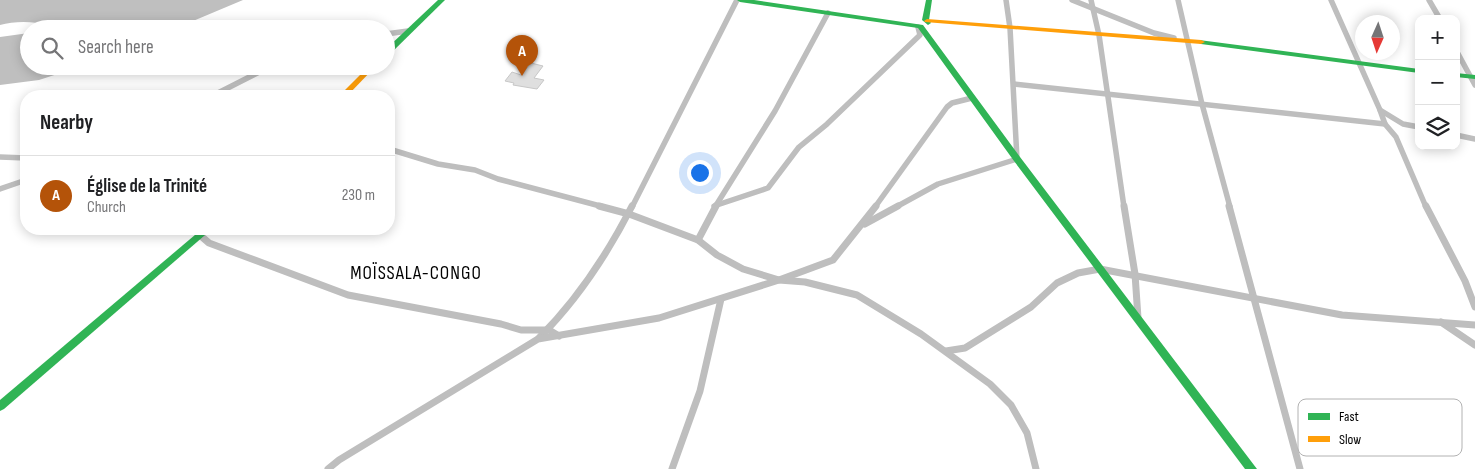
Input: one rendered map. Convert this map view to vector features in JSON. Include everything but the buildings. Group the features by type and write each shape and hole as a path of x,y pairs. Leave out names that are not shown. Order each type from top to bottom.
{"street":[{"path":"395,44 442,0"},
{"path":"328,469 347,455 538,339 549,330 587,284 611,248 739,0 921,24 1010,28 1183,41 1415,71"},
{"path":"714,206 768,188 799,147 827,124 920,35 921,24 929,0"},
{"path":"1006,0 1014,84 1017,159"},
{"path":"1072,0 1154,33 1183,41"},
{"path":"1091,0 1099,35 1106,94 1135,274 1138,318"},
{"path":"1178,0 1183,41 1202,104 1252,297 1300,469"},
{"path":"1331,0 1386,124 1396,138 1425,205 1465,282 1475,307"},
{"path":"1430,0 1438,15"},
{"path":"698,240 714,206 767,125 807,56 828,13"},
{"path":"921,24 1017,159 1252,469"},
{"path":"395,33 408,31"},
{"path":"1460,57 1473,80"},
{"path":"225,90 254,75"},
{"path":"349,90 364,75"},
{"path":"1460,76 1473,80"},
{"path":"1014,84 1202,104 1233,110 1361,120 1386,124"},
{"path":"538,339 659,318 779,280 833,260 862,226 947,107 952,102 972,98"},
{"path":"1380,110 1403,124 1415,126"},
{"path":"1460,136 1475,139"},
{"path":"395,151 438,164 475,170 498,179 629,214 698,240 717,255 743,269 779,280 805,282 857,295 946,351 990,384 1011,406 1028,433 1036,469"},
{"path":"0,157 20,158"},
{"path":"862,226 938,184 1017,159"},
{"path":"0,189 20,182"},
{"path":"0,406 52,360 200,237 209,243 348,295 501,324 521,330 549,330 559,336"},
{"path":"946,351 965,348 1031,307 1057,283 1078,273 1100,268 1342,314 1475,325"},
{"path":"672,469 700,391 721,299"},
{"path":"1440,321 1475,345"}],"shaded area":[{"path":"0,0 243,0 195,20 20,20 20,22 0,25"},
{"path":"20,34 20,75 54,75 39,80 0,85 0,37"}],"traffic: fast":[{"path":"395,44 442,0"},
{"path":"740,0 916,26"},
{"path":"928,23 925,20 929,0"},
{"path":"921,27 1017,159 1252,469"},
{"path":"1201,42 1415,70"},
{"path":"1460,75 1475,77"},
{"path":"0,406 201,235"}],"traffic: slow":[{"path":"927,21 1201,42"},
{"path":"349,90 364,75"}],"place":[{"name":"Église de la Trinité","path":"522,76"}],"district":[{"name":"MOÏSSALA-CONGO","path":"416,273"}]}
